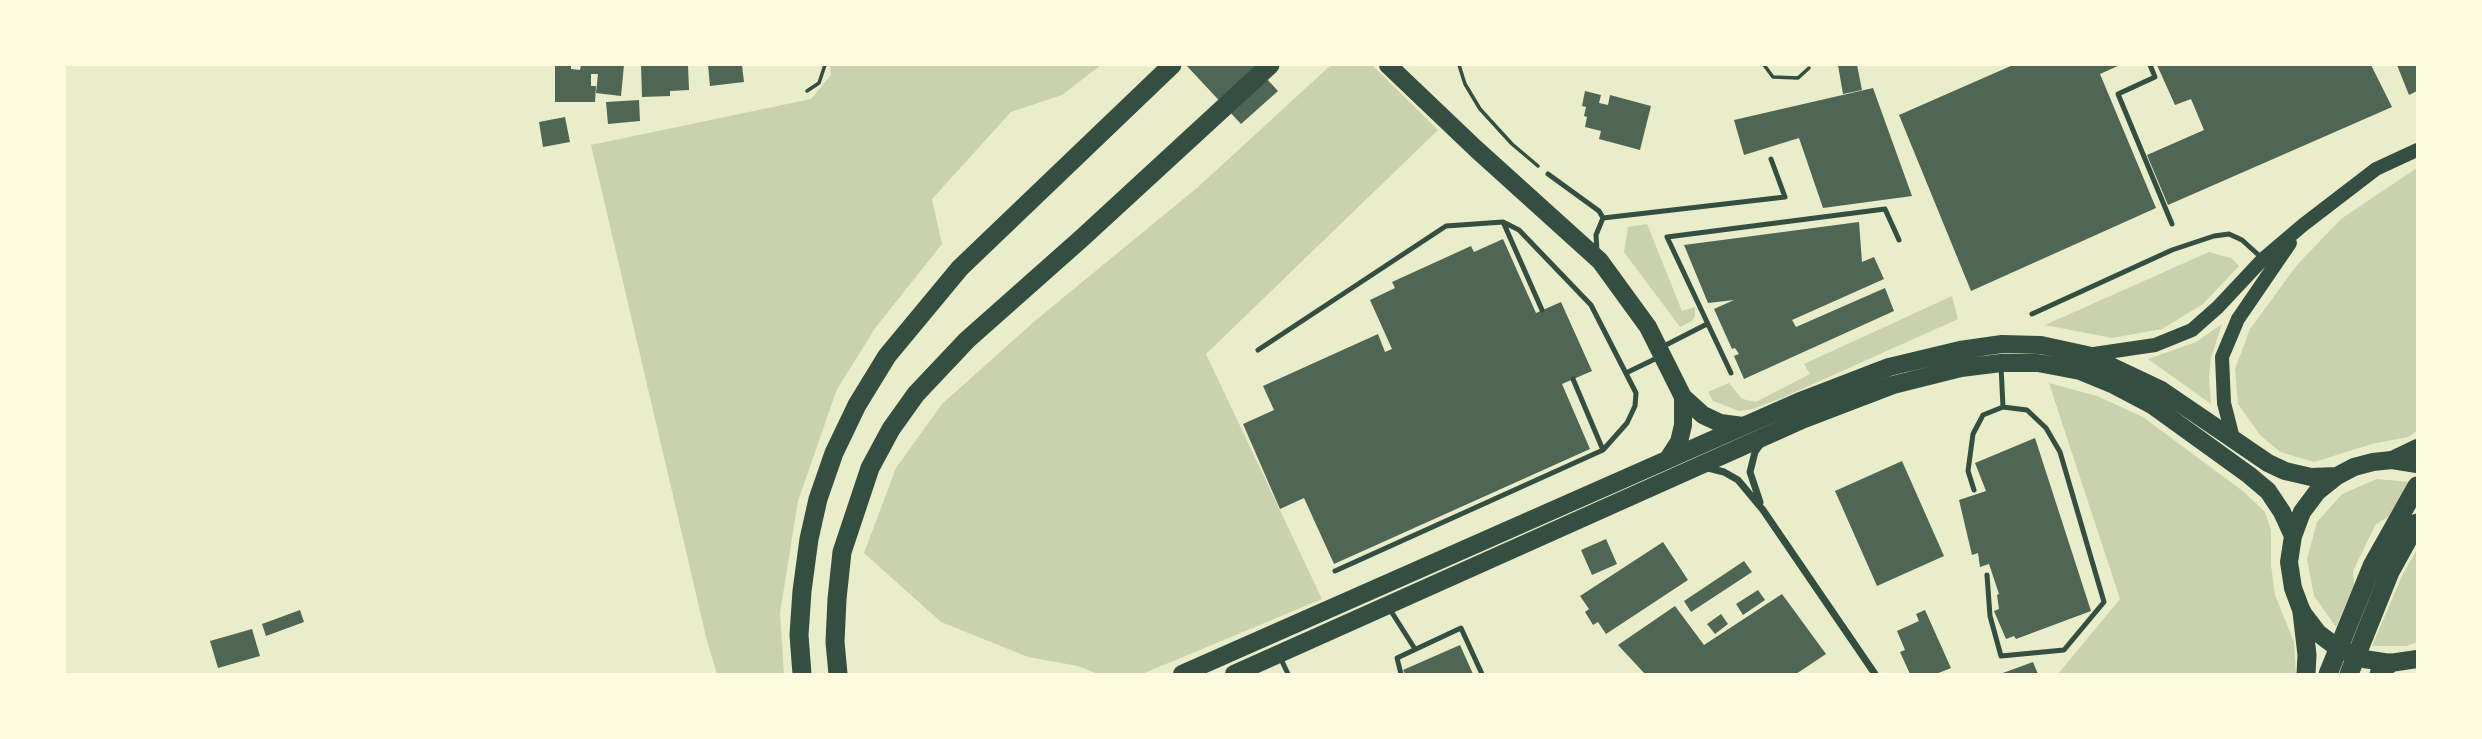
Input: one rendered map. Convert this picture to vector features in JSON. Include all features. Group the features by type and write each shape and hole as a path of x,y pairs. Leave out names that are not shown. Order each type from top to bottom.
{"highway":[{"path":"802,674 799,635 809,539 818,499 834,453 857,405 887,356 960,268 1172,65"},
{"path":"838,674 835,642 842,552 870,468 891,429 916,394 967,340 1270,65"},
{"path":"2328,674 2372,566 2417,486"},
{"path":"2349,674 2390,572 2417,523"},
{"path":"2302,612 2307,655 2306,674"}],"main road":[{"path":"1388,65 1600,261 1636,309 1683,397 1703,415 1720,423 1743,426"},
{"path":"2087,355 2155,345 2192,330 2218,307 2263,259 2303,225 2376,169 2417,150"},
{"path":"2234,442 2224,403 2222,357 2238,319 2303,225"},
{"path":"1182,674 1743,426 1889,367 1960,350 2002,344 2041,345 2087,355 2161,390 2234,442 2285,471 2311,477 2337,476"},
{"path":"1234,674 1766,436 1893,384 1961,368 2001,363 2038,363 2080,371 2114,384 2152,405 2268,491 2293,536"},
{"path":"1668,460 1679,442 1683,425 1683,397"},
{"path":"2392,460 2417,448"},
{"path":"2417,464 2392,460 2372,462 2337,476 2317,492 2302,512 2293,536 2289,562 2293,588 2302,612 2318,633 2332,644 2380,666 2417,659"}],"street":[{"path":"1763,510 1750,472 1755,452 1766,436"},
{"path":"1700,466 1724,472 1738,480 1763,510 1875,674"}],"lane":[{"path":"2150,65 2155,77 2118,94 2172,224"},
{"path":"1602,218 1785,197 1771,159"},
{"path":"1548,174 1600,211 1602,218 1595,246 1600,261"},
{"path":"1731,373 1667,237 1885,209 1899,240"},
{"path":"1503,222 1542,310"},
{"path":"1258,350 1446,226 1503,222 1519,230 1591,305 1636,393 1635,406 1627,423 1603,450 1335,571"},
{"path":"2032,314 2172,250 2214,236 2229,234 2242,240 2263,259"},
{"path":"1626,373 1707,324"},
{"path":"2001,363 2003,407"},
{"path":"1573,379 1603,450"},
{"path":"1974,489 1968,471 1973,434 1983,415 2003,407 2026,410 2046,428 2060,452 2104,602 2064,650 2001,656 1990,616 1987,575"},
{"path":"1387,606 1415,649"},
{"path":"1401,674 1397,658 1461,628 1482,674"},
{"path":"1279,654 1289,674"}],"path":[{"path":"807,91 819,83 825,65"},
{"path":"1459,65 1465,83 1480,109 1512,145 1548,174"},
{"path":"1764,65 1773,77 1798,78 1809,68"}],"green space":[{"path":"830,65 1101,65 1062,95 1011,112 932,199 942,244 876,327 837,389 798,501 780,613 784,674 717,674 591,145 811,99 831,75"},
{"path":"1331,65 1372,65 1438,130 1206,354 1322,599 1142,674 1098,674 1078,666 1028,657 941,622 864,553 896,468 942,404 1036,320 1198,187"},
{"path":"2417,168 2417,431 2408,437 2372,444 2314,462 2280,452 2260,435 2238,404 2235,369 2250,329 2297,265 2341,219"},
{"path":"1647,224 1682,311 1695,307 1692,321 1680,327 1624,252 1628,227"},
{"path":"2209,252 2231,258 2239,266 2203,304 2162,329 2112,338 2045,325"},
{"path":"1952,296 1958,319 1782,398 1753,409 1739,411 1713,401 1708,392 1729,383 1742,399 1756,402 1810,374 1804,364"},
{"path":"2222,324 2211,358 2211,404 2148,359 2196,342"},
{"path":"2049,383 2097,396 2143,417 2244,492 2265,512 2271,530 2271,565 2275,595 2294,642 2296,674 2058,674 2120,599"},
{"path":"2377,479 2410,482 2388,517 2376,524 2353,571 2354,585 2336,627 2314,596 2307,559 2317,522 2342,494"},
{"path":"2417,549 2417,642 2407,646 2372,646 2402,576"}],"building":[{"path":"555,65 571,65 571,69 580,70 581,65 624,65 621,96 596,93 598,74 591,74 591,86 596,86 595,102 555,102"},
{"path":"641,65 688,65 689,90 670,91 670,96 642,97"},
{"path":"708,65 742,65 744,82 710,86"},
{"path":"1186,65 1254,65 1278,91 1241,124"},
{"path":"1838,65 1857,65 1862,90 1843,94"},
{"path":"2013,65 2120,65 2100,74 2156,208 1971,291 1899,115"},
{"path":"2157,65 2371,65 2392,107 2168,205 2147,155 2204,130 2191,99 2175,105"},
{"path":"2397,65 2417,65 2417,91 2409,95"},
{"path":"1873,88 1912,196 1823,208 1799,138 1744,155 1734,120"},
{"path":"1585,91 1601,95 1599,103 1608,105 1610,95 1651,106 1640,150 1599,139 1601,131 1585,127 1586,107 1582,106"},
{"path":"639,100 640,121 608,124 606,102"},
{"path":"565,117 570,142 543,147 539,122"},
{"path":"1859,222 1862,262 1874,257 1884,279 1792,320 1796,327 1885,288 1894,311 1744,379 1734,356 1739,354 1735,348 1732,349 1714,309 1734,300 1708,303 1684,245"},
{"path":"1503,239 1536,313 1561,302 1592,371 1562,384 1590,449 1334,564 1304,498 1280,509 1243,424 1274,410 1263,386 1378,334 1385,352 1392,349 1370,300 1395,288 1392,282 1471,246 1474,252"},
{"path":"2035,438 2091,611 2016,639 2014,636 2006,639 1994,611 1999,609 1999,594 1989,564 1980,567 1978,553 1972,555 1959,500 1986,491 1975,463"},
{"path":"1902,461 1944,556 1877,586 1835,491"},
{"path":"1606,539 1617,564 1592,575 1581,550"},
{"path":"1663,542 1688,580 1606,634 1598,622 1593,625 1585,612 1589,609 1580,596"},
{"path":"1744,561 1752,572 1691,612 1684,601"},
{"path":"1758,590 1765,600 1743,615 1736,604"},
{"path":"1782,594 1826,654 1796,674 1645,674 1618,645 1675,606 1704,645"},
{"path":"300,610 304,622 266,636 262,624"},
{"path":"1925,610 1951,668 1936,674 1910,674 1900,652 1905,650 1897,631 1919,621 1916,614"},
{"path":"1721,614 1728,624 1715,634 1707,624"},
{"path":"252,629 260,656 218,668 210,641"},
{"path":"1460,645 1473,674 1405,674 1403,670"},
{"path":"2033,662 2038,674 2000,674"}]}
